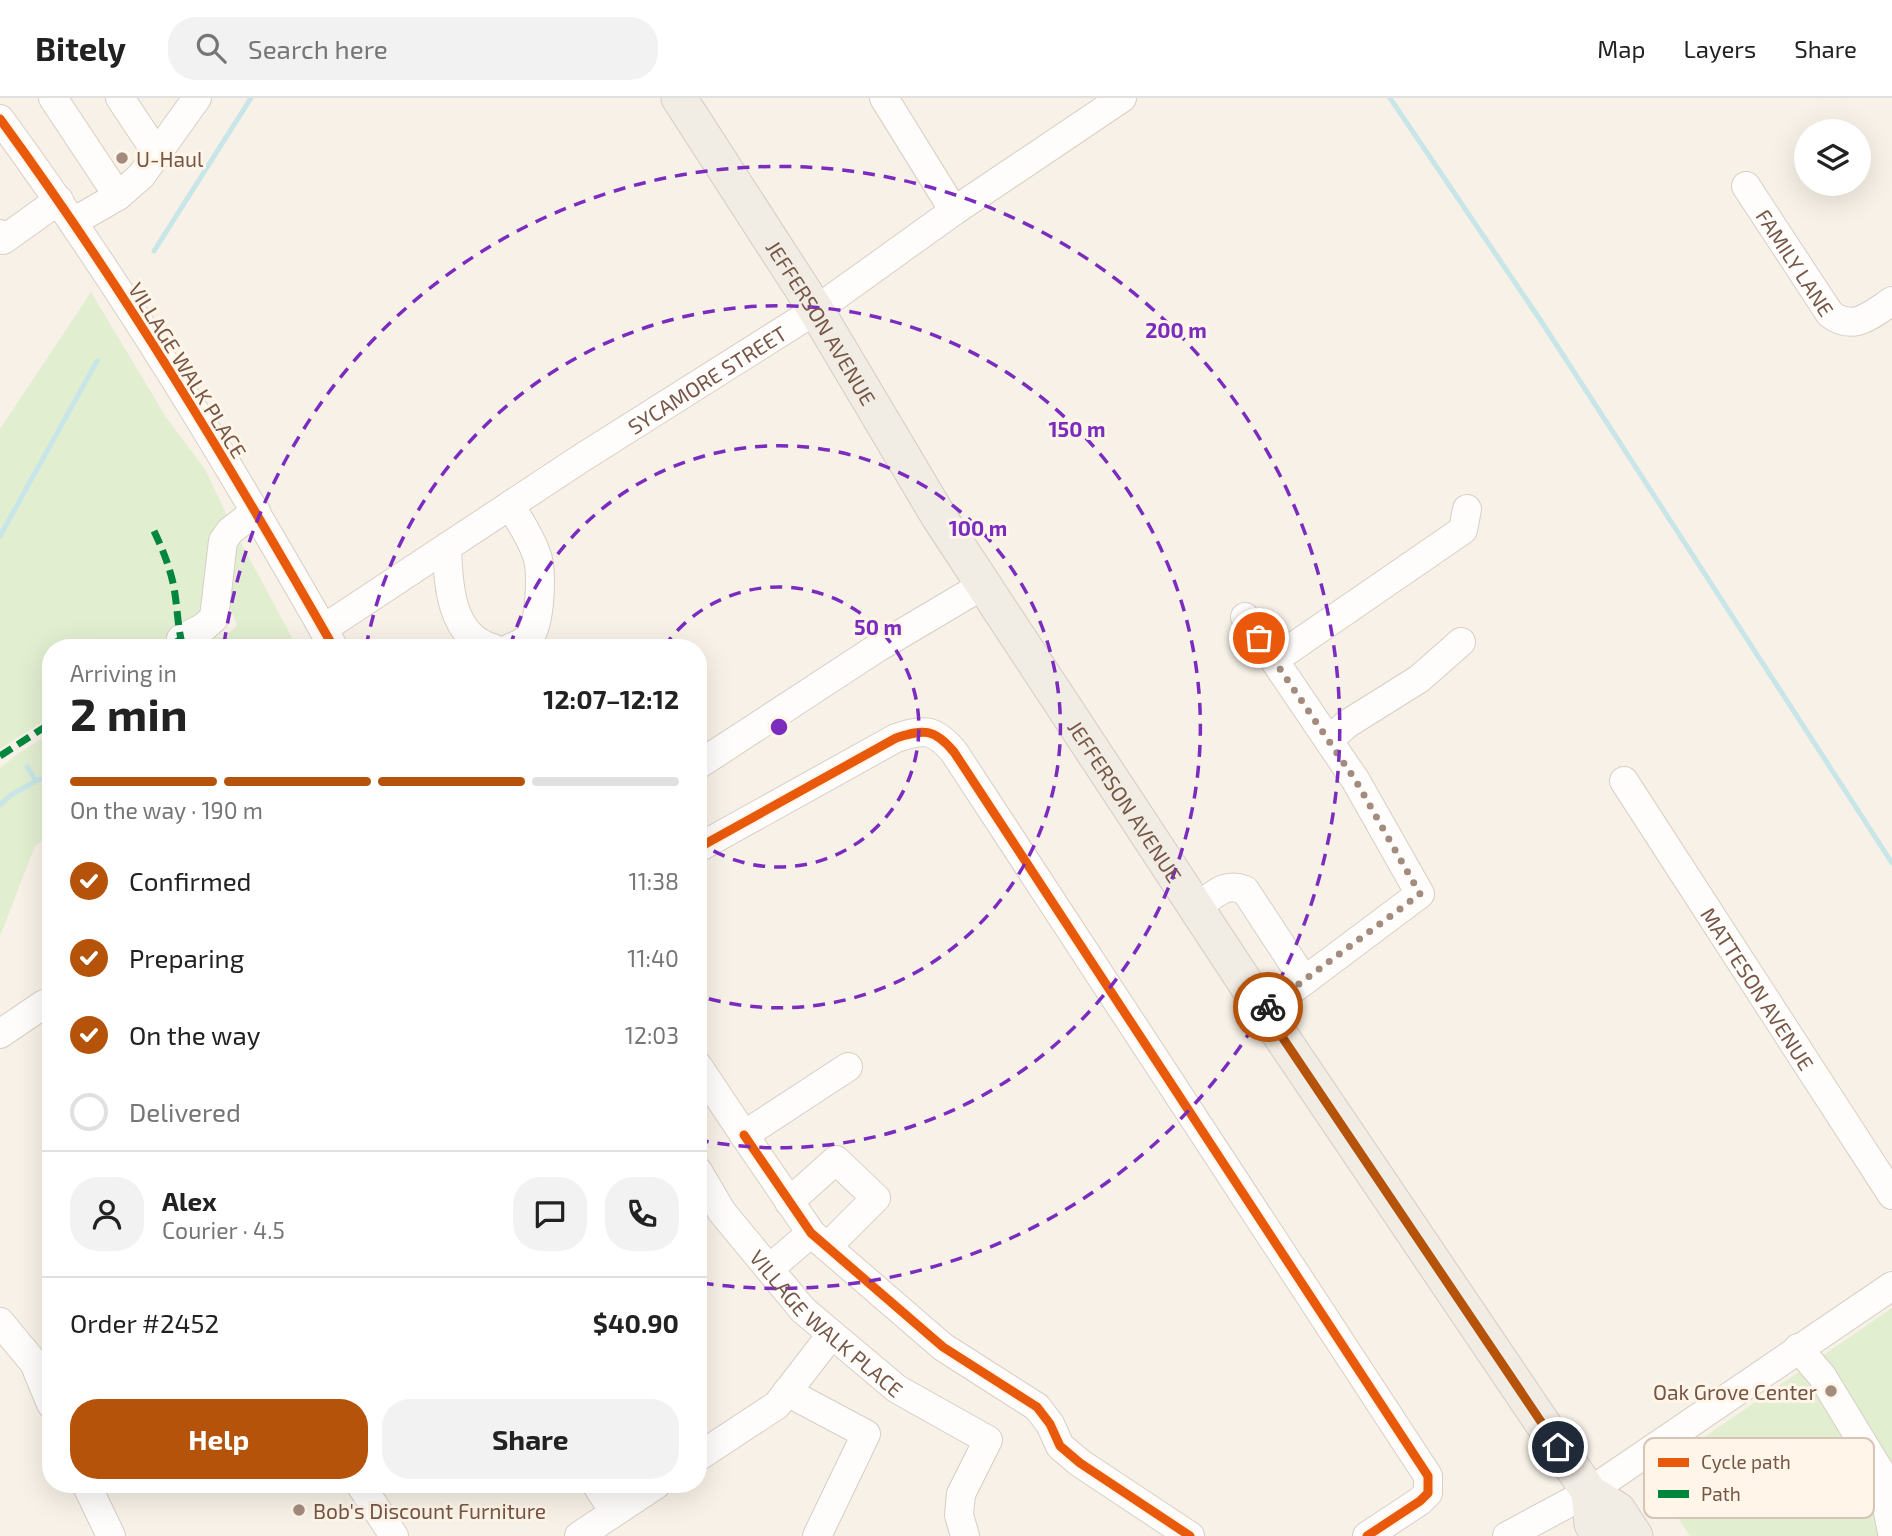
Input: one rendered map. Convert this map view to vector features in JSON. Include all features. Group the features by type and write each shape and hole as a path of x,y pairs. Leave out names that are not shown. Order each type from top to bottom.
{"main road":[{"name":"JEFFERSON AVENUE","path":"679,98 816,310 939,517 1264,1010 1589,1492 1618,1510 1635,1536"},
{"name":"JEFFERSON AVENUE","path":"1589,1492 1592,1524 1600,1536"}],"street":[{"path":"53,98 118,196"},
{"path":"120,98 158,155"},
{"path":"884,98 954,211"},
{"name":"SYCAMORE STREET","path":"328,638 447,547 816,310 954,211 1122,98"},
{"path":"1,239 66,211 118,196 141,176 158,155 191,101"},
{"name":"VILLAGE WALK PLACE","path":"0,119 66,211 256,511 328,638"},
{"name":"FAMILY LANE","path":"1746,186 1830,314 1840,321 1850,323 1869,317 1892,301"},
{"path":"510,505 537,554 539,566 538,607 531,635 526,639"},
{"path":"1274,660 1463,530 1466,509"},
{"path":"181,639 204,628 214,618 223,541 230,531 256,511"},
{"path":"447,547 448,588 462,623 475,639"},
{"path":"707,759 877,648 985,584"},
{"path":"1245,617 1356,781 1420,894 1264,1010"},
{"path":"1329,740 1347,724 1419,679 1461,642"},
{"path":"707,843 896,738 915,732 941,736 1428,1476 1428,1493 1420,1501 1367,1536"},
{"name":"MATTESON AVENUE","path":"1624,780 1892,1195"},
{"path":"1197,908 1223,888 1235,886 1245,890 1304,980"},
{"path":"0,1034 42,1010"},
{"path":"744,1135 848,1068"},
{"path":"707,1080 789,1202 819,1240 943,1348 1037,1407 1050,1424 1060,1446 1080,1463 1190,1536"},
{"path":"769,1269 819,1240 876,1199 836,1160 789,1202"},
{"name":"VILLAGE WALK PLACE","path":"707,1186 722,1212 803,1310 897,1389 988,1440 961,1494 959,1515 965,1536"},
{"path":"1667,1438 1892,1286"},
{"path":"0,1322 34,1363 42,1382"},
{"path":"707,1451 777,1405 831,1335"},
{"path":"1798,1348 1822,1376 1860,1438"},
{"path":"787,1392 866,1434 817,1536"},
{"path":"1507,1536 1589,1492 1644,1454"},
{"path":"1874,1462 1887,1483 1887,1507 1892,1532"},
{"path":"90,1493 111,1536"},
{"path":"366,1493 394,1536"},
{"path":"602,1493 614,1512"},
{"path":"579,1536 643,1493"}],"green space":[{"path":"91,292 166,417 206,471 229,520 210,598 195,621 168,639 42,639 42,722 0,749 0,429"},
{"path":"239,539 293,639 198,639 203,636 225,638 237,625 225,595 229,542"},
{"path":"42,739 42,841 35,846 0,936 0,768"},
{"path":"1892,1308 1892,1536 1690,1536 1678,1518 1874,1518 1874,1438 1703,1438"}],"waterway":[{"path":"154,251 251,98"},
{"path":"1390,98 1543,324 1892,863"},
{"path":"0,536 97,361"},
{"path":"27,767 36,781 42,779"},
{"path":"0,805 11,795 36,781"}],"marked path":[{"path":"154,531 171,576 181,639"},
{"path":"0,756 42,729"}],"cycle path":[{"path":"0,119 133,312 256,513 329,639"},
{"path":"707,843 896,738 921,732 934,735 947,744 1428,1476 1428,1493 1420,1501 1367,1536"},
{"path":"744,1135 811,1233 943,1347 1037,1407 1050,1424 1060,1446 1080,1463 1190,1536"}],"way so far":[{"path":"1259,638 1356,781 1420,894 1268,1007"}],"place":[{"name":"U-Haul","path":"122,158"},
{"name":"Oak Grove Center","path":"1831,1391"},
{"name":"Bob's Discount Furniture","path":"299,1510"}],"route":[{"path":"1268,1007 1264,1010 1558,1447"}]}
